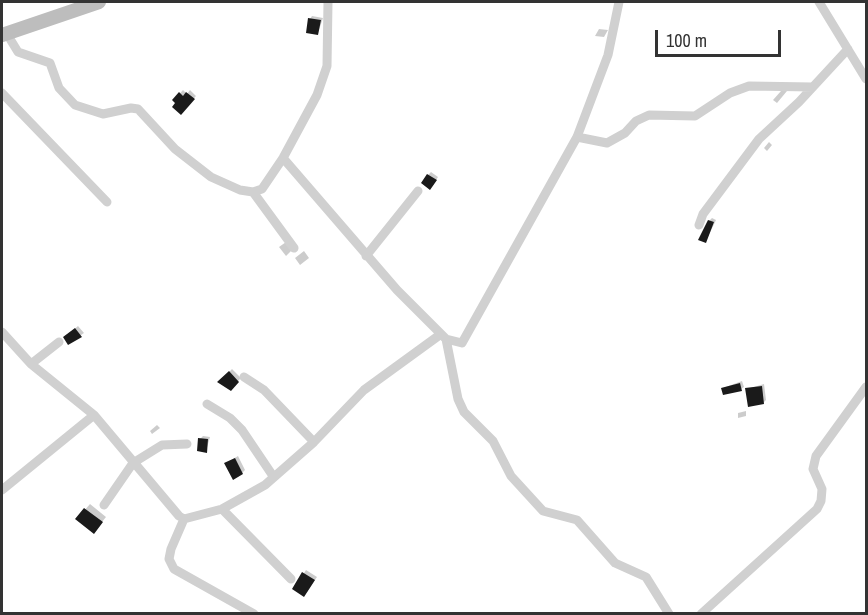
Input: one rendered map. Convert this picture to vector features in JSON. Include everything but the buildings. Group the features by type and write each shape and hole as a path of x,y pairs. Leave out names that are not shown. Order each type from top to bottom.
{"street":[{"path":"97,2 4,34 18,52 50,63 59,88 75,105 103,114 131,108 138,109 175,149 211,177 240,190 253,192 261,189 283,158 317,94 327,66 328,2"},
{"path":"283,158 298,172 366,256 443,336 459,344 465,340 555,172 578,137 608,55 619,2"},
{"path":"819,2 867,79"},
{"path":"699,225 703,214 759,139 813,87 848,49"},
{"path":"857,63 867,58"},
{"path":"578,137 607,143 625,133 636,121 650,115 695,116 729,93 749,86 813,87"},
{"path":"2,93 107,202"},
{"path":"366,256 418,190"},
{"path":"253,192 294,248"},
{"path":"2,332 31,364 94,416 184,519 222,509 265,485 314,442 364,390 443,336"},
{"path":"443,336 458,399 465,412 493,441 511,476 543,511 577,520 615,563 646,577 669,614"},
{"path":"31,364 59,342"},
{"path":"244,377 264,390 314,442"},
{"path":"701,614 817,509 821,501 822,489 813,469 816,456 867,387"},
{"path":"207,404 230,418 242,430 273,476"},
{"path":"2,490 94,416"},
{"path":"104,505 133,463 162,445 187,444"},
{"path":"222,509 291,579"},
{"path":"184,519 171,549 169,559 174,569 254,614"}]}
